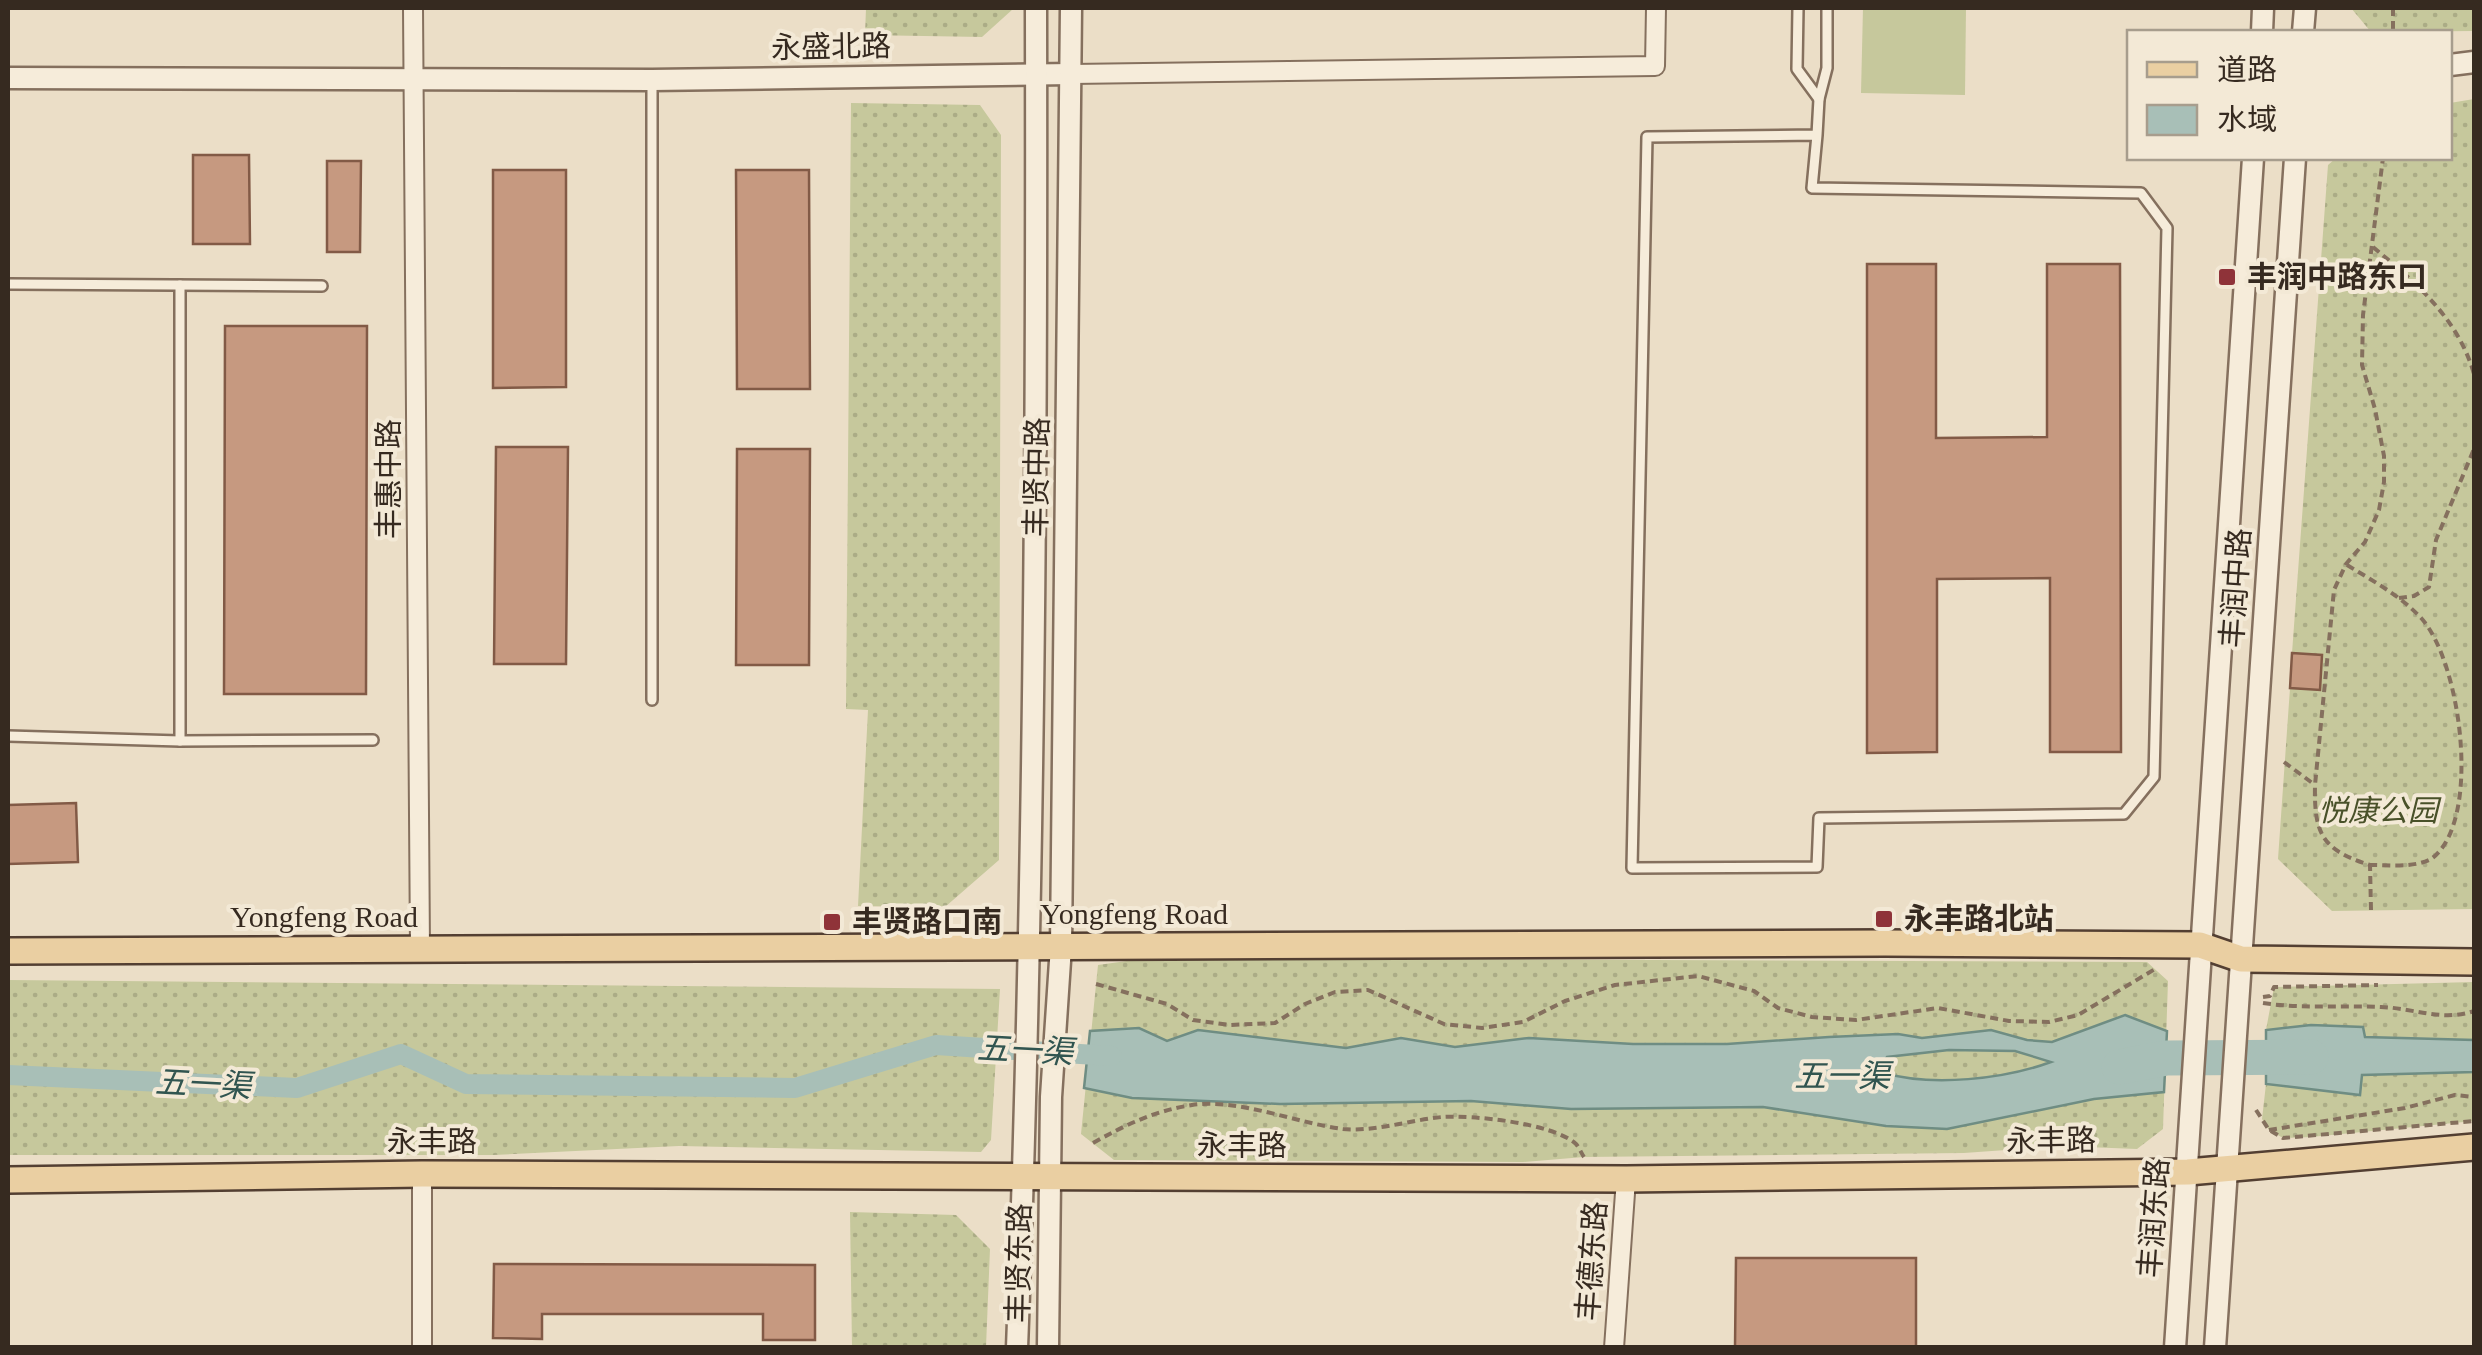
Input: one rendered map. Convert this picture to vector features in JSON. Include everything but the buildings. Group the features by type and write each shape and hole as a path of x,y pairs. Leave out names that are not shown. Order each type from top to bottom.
{"main road":[{"name":"Yongfeng Road","path":"8,951 2200,945 2241,959"},
{"path":"2241,959 2474,962"},
{"name":"永丰路","path":"8,1180 422,1174 1023,1179 2188,1172 2474,1148"}],"street":[{"name":"丰惠中路","path":"413,8 420,949"},
{"name":"丰贤中路","path":"1028,1026 1034,707 1036,8"},
{"name":"丰贤中路","path":"1051,1097 1061,946 1071,8"},
{"name":"永盛北路","path":"8,78 652,80 1655,66 1656,8"},
{"name":"丰润中路","path":"2196,1022 2253,160"},
{"name":"丰润中路","path":"2226,1171 2294,160"},
{"name":"丰润东路","path":"2175,1348 2196,1022"},
{"name":"丰贤东路","path":"1016,1348 1028,1026"},
{"name":"丰贤东路","path":"1048,1348 1051,1097"},
{"path":"2216,1348 2226,1171"},
{"path":"422,1174 422,1348"},
{"name":"丰德东路","path":"1614,1348 1626,1178"}],"lane":[{"path":"1798,8 1798,69 1820,99"},
{"path":"1817,134 1647,137 1632,868 1817,867 1819,818 2124,814 2154,777 2167,228 2140,192 1812,188 1817,134 1820,99 1827,68 1828,8"},
{"path":"652,80 652,700"},
{"path":"8,284 322,286"},
{"path":"180,285 180,741"},
{"path":"8,736 180,741 373,740"}],"path":[{"path":"2346,564 2399,598 2423,620 2441,649 2464,719 2468,767 2464,808 2456,832 2444,849 2420,864 2370,865 2342,856 2321,838 2314,812 2334,590 2346,564 2365,542 2380,510 2384,482 2384,456 2362,365 2363,315 2383,160"},
{"path":"2373,246 2445,315 2462,342 2474,374"},
{"path":"2399,598 2414,596 2429,587 2436,540 2474,449"},
{"path":"2284,762 2314,784"},
{"path":"2370,865 2371,910"},
{"path":"1096,984 1167,1004 1193,1020 1230,1025 1276,1023 1305,1004 1335,992 1368,990 1444,1024 1482,1028 1523,1022 1565,1000 1615,985 1698,976 1754,991 1778,1008 1812,1017 1856,1020 1938,1008 2009,1020 2050,1022 2078,1015 2156,970"},
{"path":"2393,984 2274,987 2263,1000 2341,1008 2383,1007 2457,1017 2474,1011"},
{"path":"2269,1130 2455,1096 2474,1098"},
{"path":"1092,1143 1143,1115 1196,1104 1254,1110 1292,1121 1348,1129 1444,1117 1502,1120 1542,1128 1575,1143 1584,1157"},
{"path":"2256,1110 2269,1130 2283,1138 2474,1120"}],"green space":[{"path":"866,8 1013,9 982,37 865,35"},
{"path":"1863,8 1966,8 1965,95 1861,93"},
{"path":"2351,8 2474,8 2474,31 2369,30"},
{"name":"悦康公园","path":"2474,99 2474,909 2332,911 2278,859 2290,688 2319,690 2322,655 2292,653 2328,165 2334,160 2452,160 2452,103"},
{"path":"851,103 980,105 1001,135 999,860 945,907 858,906 868,710 846,709"},
{"path":"1148,958 2147,962 2168,981 2163,1129 2137,1149 2061,1146 1964,1153 1584,1157 1523,1162 1114,1160 1081,1134 1098,965"},
{"path":"8,980 1000,989 991,1140 981,1152 679,1146 494,1155 8,1155"},
{"path":"2474,982 2474,1121 2311,1137 2283,1138 2269,1130 2262,1119 2266,1030 2274,987"},
{"path":"850,1212 956,1215 990,1249 986,1347 852,1347"}],"water":[{"name":"五一渠","path":"2125,1015 2167,1031 2164,1092 2094,1099 1947,1129 1886,1126 1763,1107 1571,1109 1471,1101 1280,1104 1132,1098 1084,1088 1090,1031 1139,1028 1167,1041 1198,1030 1346,1048 1401,1038 1455,1047 1529,1038 1727,1044 1898,1034 1922,1038 1991,1030 2052,1042","holes":["1949,1050 2015,1051 2051,1062 1990,1077 1946,1080 1884,1073 1881,1066 1887,1057"]},
{"path":"2311,1025 2363,1027 2365,1037 2474,1040 2474,1072 2362,1075 2360,1095 2266,1084 2266,1030"}],"waterway":[{"name":"五一渠","path":"8,1075 297,1088 401,1054 466,1084 795,1088 936,1045 1112,1056"},
{"name":"五一渠","path":"2119,1067 2166,1058 2311,1057"}],"place":[{"name":"丰润中路东口","path":"2227,277"},
{"name":"永丰路北站","path":"1884,919"},
{"name":"丰贤路口南","path":"832,922"}]}
